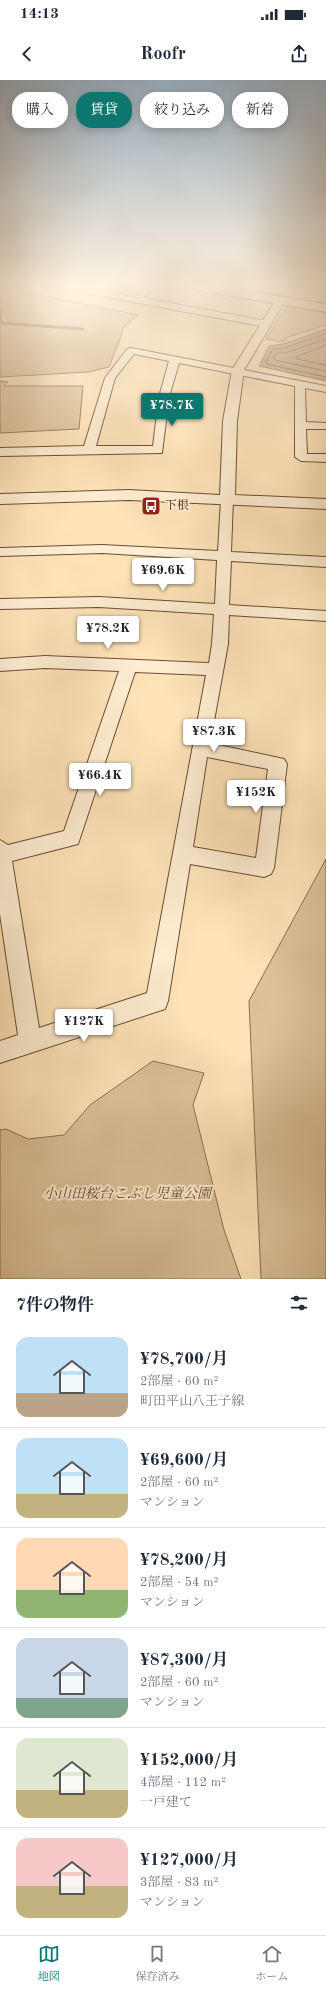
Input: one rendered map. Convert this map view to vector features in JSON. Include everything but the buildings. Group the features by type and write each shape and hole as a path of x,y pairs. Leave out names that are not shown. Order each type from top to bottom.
{"street":[{"path":"0,1052 157,1001 200,748 220,644 223,609 230,421 233,394 238,370 255,342"},
{"path":"89,450 110,378 131,351 238,370 326,389"},
{"path":"0,452 158,450 164,397 175,359"},
{"path":"300,383 301,457 326,458"},
{"path":"300,425 326,426"},
{"path":"0,499 109,495 326,504"},
{"path":"0,552 102,549 326,562"},
{"path":"0,604 99,602 326,616"},
{"path":"0,665 45,662 216,669"},
{"path":"30,1042 1,852 71,838 128,665"},
{"path":"182,854 264,868 278,764 200,748"}],"green space":[{"path":"0,342 119,342 109,367 88,372 0,377"},
{"path":"0,381 8,382 4,386 83,386 79,429 0,433"},
{"path":"326,859 326,1279 261,1279 249,1001"},
{"name":"小山田桜台こぶし児童公園","path":"153,1061 204,1073 193,1105 224,1230 241,1279 0,1279 0,1130 6,1129 28,1139 64,1135 90,1105"}],"water":[{"path":"289,342 326,342 326,381 259,366 269,346"}],"place":[{"name":"下根","path":"151,506"}]}
